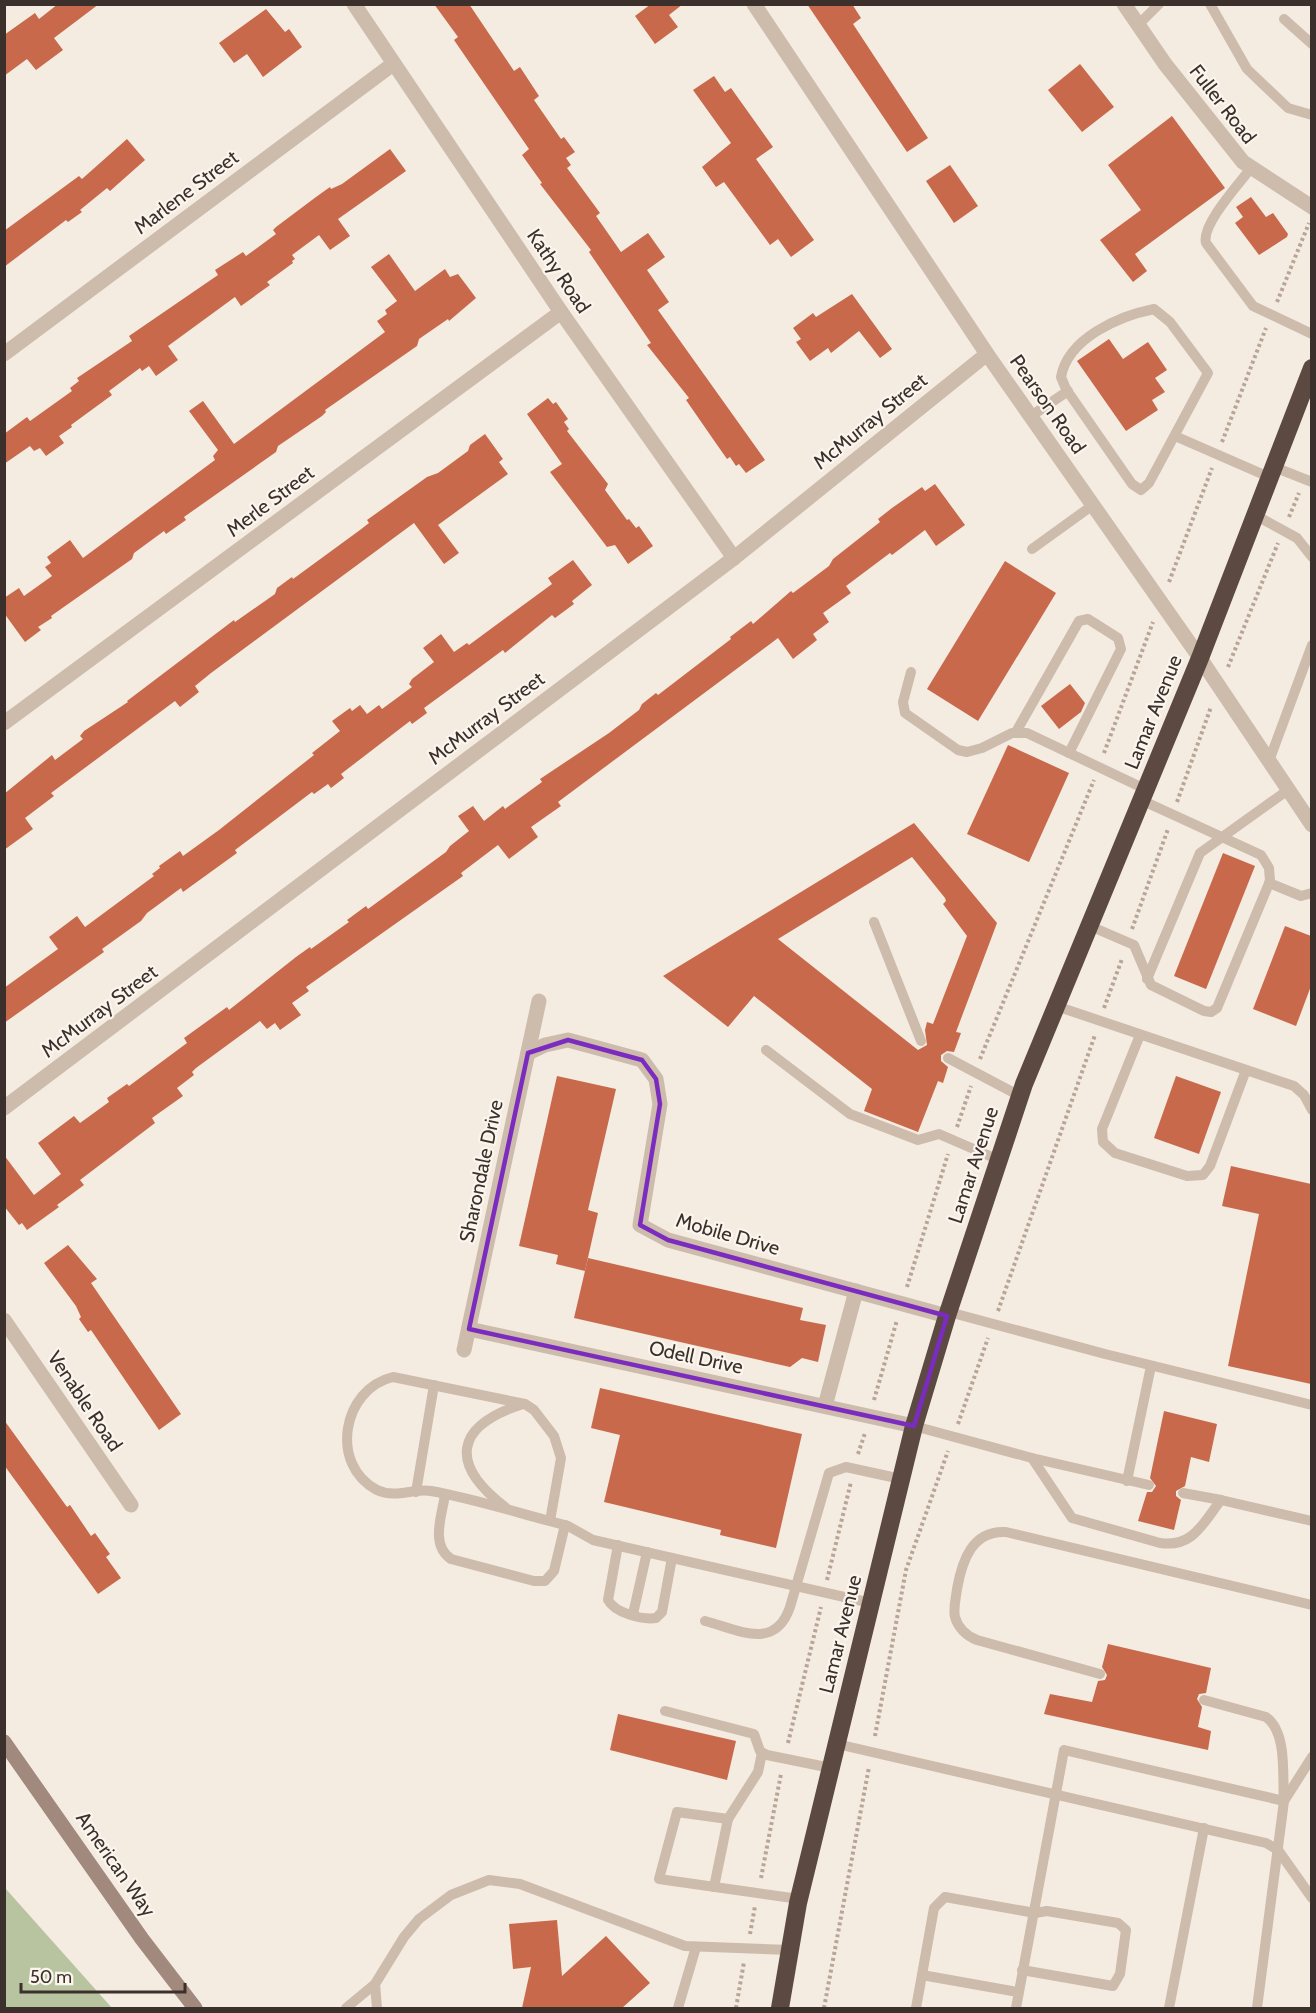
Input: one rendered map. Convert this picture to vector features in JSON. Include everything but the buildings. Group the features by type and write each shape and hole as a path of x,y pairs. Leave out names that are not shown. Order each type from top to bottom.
{"highway":[{"name":"Lamar Avenue","path":"780,2008 799,1899 914,1426 948,1314 1020,1096 1200,658 1311,368"}],"main road":[{"name":"American Way","path":"4,1743 142,1939 195,2008"}],"street":[{"name":"Kathy Road","path":"354,4 561,312 734,558"},
{"name":"Pearson Road","path":"754,4 987,354 1220,687 1311,825"},
{"name":"Fuller Road","path":"1124,4 1243,162 1311,207"},
{"name":"Marlene Street","path":"4,354 393,64"},
{"name":"Merle Street","path":"4,723 561,312"},
{"name":"McMurray Street","path":"4,1108 734,558 987,354"},
{"name":"Sharondale Drive","path":"464,1350 539,1001"},
{"name":"Mobile Drive","path":"528,1053 568,1040 642,1060 656,1079 660,1104 640,1226 668,1240 902,1304 948,1314"},
{"path":"825,1406 856,1291"},
{"name":"Venable Road","path":"4,1320 130,1505"},
{"name":"Odell Drive","path":"469,1329 914,1426"}],"lane":[{"path":"1138,25 1159,4"},
{"path":"1210,4 1247,69 1288,108 1311,116"},
{"path":"1284,19 1311,45"},
{"path":"1251,168 1209,224 1205,239 1247,300 1259,310 1311,334"},
{"path":"1156,309 1190,346 1208,373 1146,488 1136,489 1068,391 1061,377 1063,370 1070,355 1084,339 1100,329 1156,309"},
{"path":"1031,416 1068,391"},
{"path":"1175,436 1217,455 1308,481"},
{"path":"1032,549 1093,505"},
{"path":"1255,515 1300,541 1311,557"},
{"path":"1016,732 1079,621 1088,620 1118,638 1121,649 1069,753"},
{"path":"1269,762 1311,645"},
{"path":"911,672 903,702 905,713 958,750 975,751 1016,732 1027,733 1099,767 1173,814 1262,855 1269,868 1269,883 1216,1010 1211,1012 1155,989 1147,979 1138,952 1128,942 1090,926"},
{"path":"1147,979 1197,858 1205,848 1221,836 1288,790"},
{"path":"1269,883 1301,896 1311,893"},
{"path":"874,922 921,1041"},
{"path":"1056,1006 1297,1088 1304,1095 1311,1110"},
{"path":"1140,1035 1102,1129 1103,1142 1115,1153 1187,1176 1203,1175 1210,1166 1246,1070"},
{"path":"766,1050 850,1114 918,1140 935,1134 999,1160"},
{"path":"948,1058 1020,1096"},
{"path":"948,1314 1311,1404"},
{"path":"1127,1481 1151,1366"},
{"path":"550,1521 561,1469 560,1453 550,1430 525,1404 393,1377 381,1380 363,1392 357,1401 349,1426 347,1450 350,1462 358,1476 381,1491 392,1494 430,1491 565,1525 584,1536 618,1545 871,1604"},
{"path":"416,1492 434,1385"},
{"path":"510,1511 476,1480 468,1464 466,1450 473,1434 480,1426 500,1413 525,1404"},
{"path":"914,1426 1032,1458 1149,1485"},
{"path":"1032,1458 1072,1518 1160,1543 1173,1545 1186,1541 1221,1500"},
{"path":"705,1621 750,1633 768,1634 782,1626 796,1586 826,1479 840,1467 901,1479"},
{"path":"1183,1493 1311,1521"},
{"path":"446,1495 438,1540 445,1554 451,1559 534,1581 545,1581 554,1571 565,1525"},
{"path":"1100,1674 977,1641 967,1635 957,1622 954,1611 962,1563 974,1545 989,1534 1006,1532 1311,1605"},
{"path":"618,1545 608,1600 614,1608 633,1614 654,1619 662,1612 672,1558"},
{"path":"633,1614 647,1552"},
{"path":"1204,1700 1266,1717 1273,1723 1280,1740 1284,1801 1257,2008"},
{"path":"665,1711 754,1734 762,1753 758,1772 728,1819 714,1887"},
{"path":"837,1744 1266,1842 1278,1850 1311,1898"},
{"path":"1016,2008 1054,1793 1064,1750 1284,1801"},
{"path":"762,1753 831,1768"},
{"path":"1284,1801 1311,1757"},
{"path":"728,1819 677,1812 659,1880 799,1899"},
{"path":"1169,2008 1204,1828"},
{"path":"346,2008 375,1984 404,1937 419,1919 452,1895 489,1880 520,1884 667,1941 696,1947 790,1950"},
{"path":"916,2008 934,1908 942,1899 949,1897 1032,1912 1047,1911 1120,1924 1125,1927 1127,1935 1119,1978 1113,1986 1022,1970"},
{"path":"678,2008 696,1947"},
{"path":"922,1975 1018,1992"},
{"path":"375,1984 377,2008"}],"path":[{"path":"736,2008 784,1758 854,1468 952,1141 975,1072 1099,767 1217,455 1311,216"},
{"path":"824,2008 906,1570 1173,814 1220,687 1284,530 1308,481"}],"highlighted area":[{"path":"568,1040 642,1060 656,1079 660,1104 640,1225 668,1240 947,1316 914,1426 469,1329 528,1053"}],"green space":[{"path":"5,1888 112,2008 5,2008"}]}
